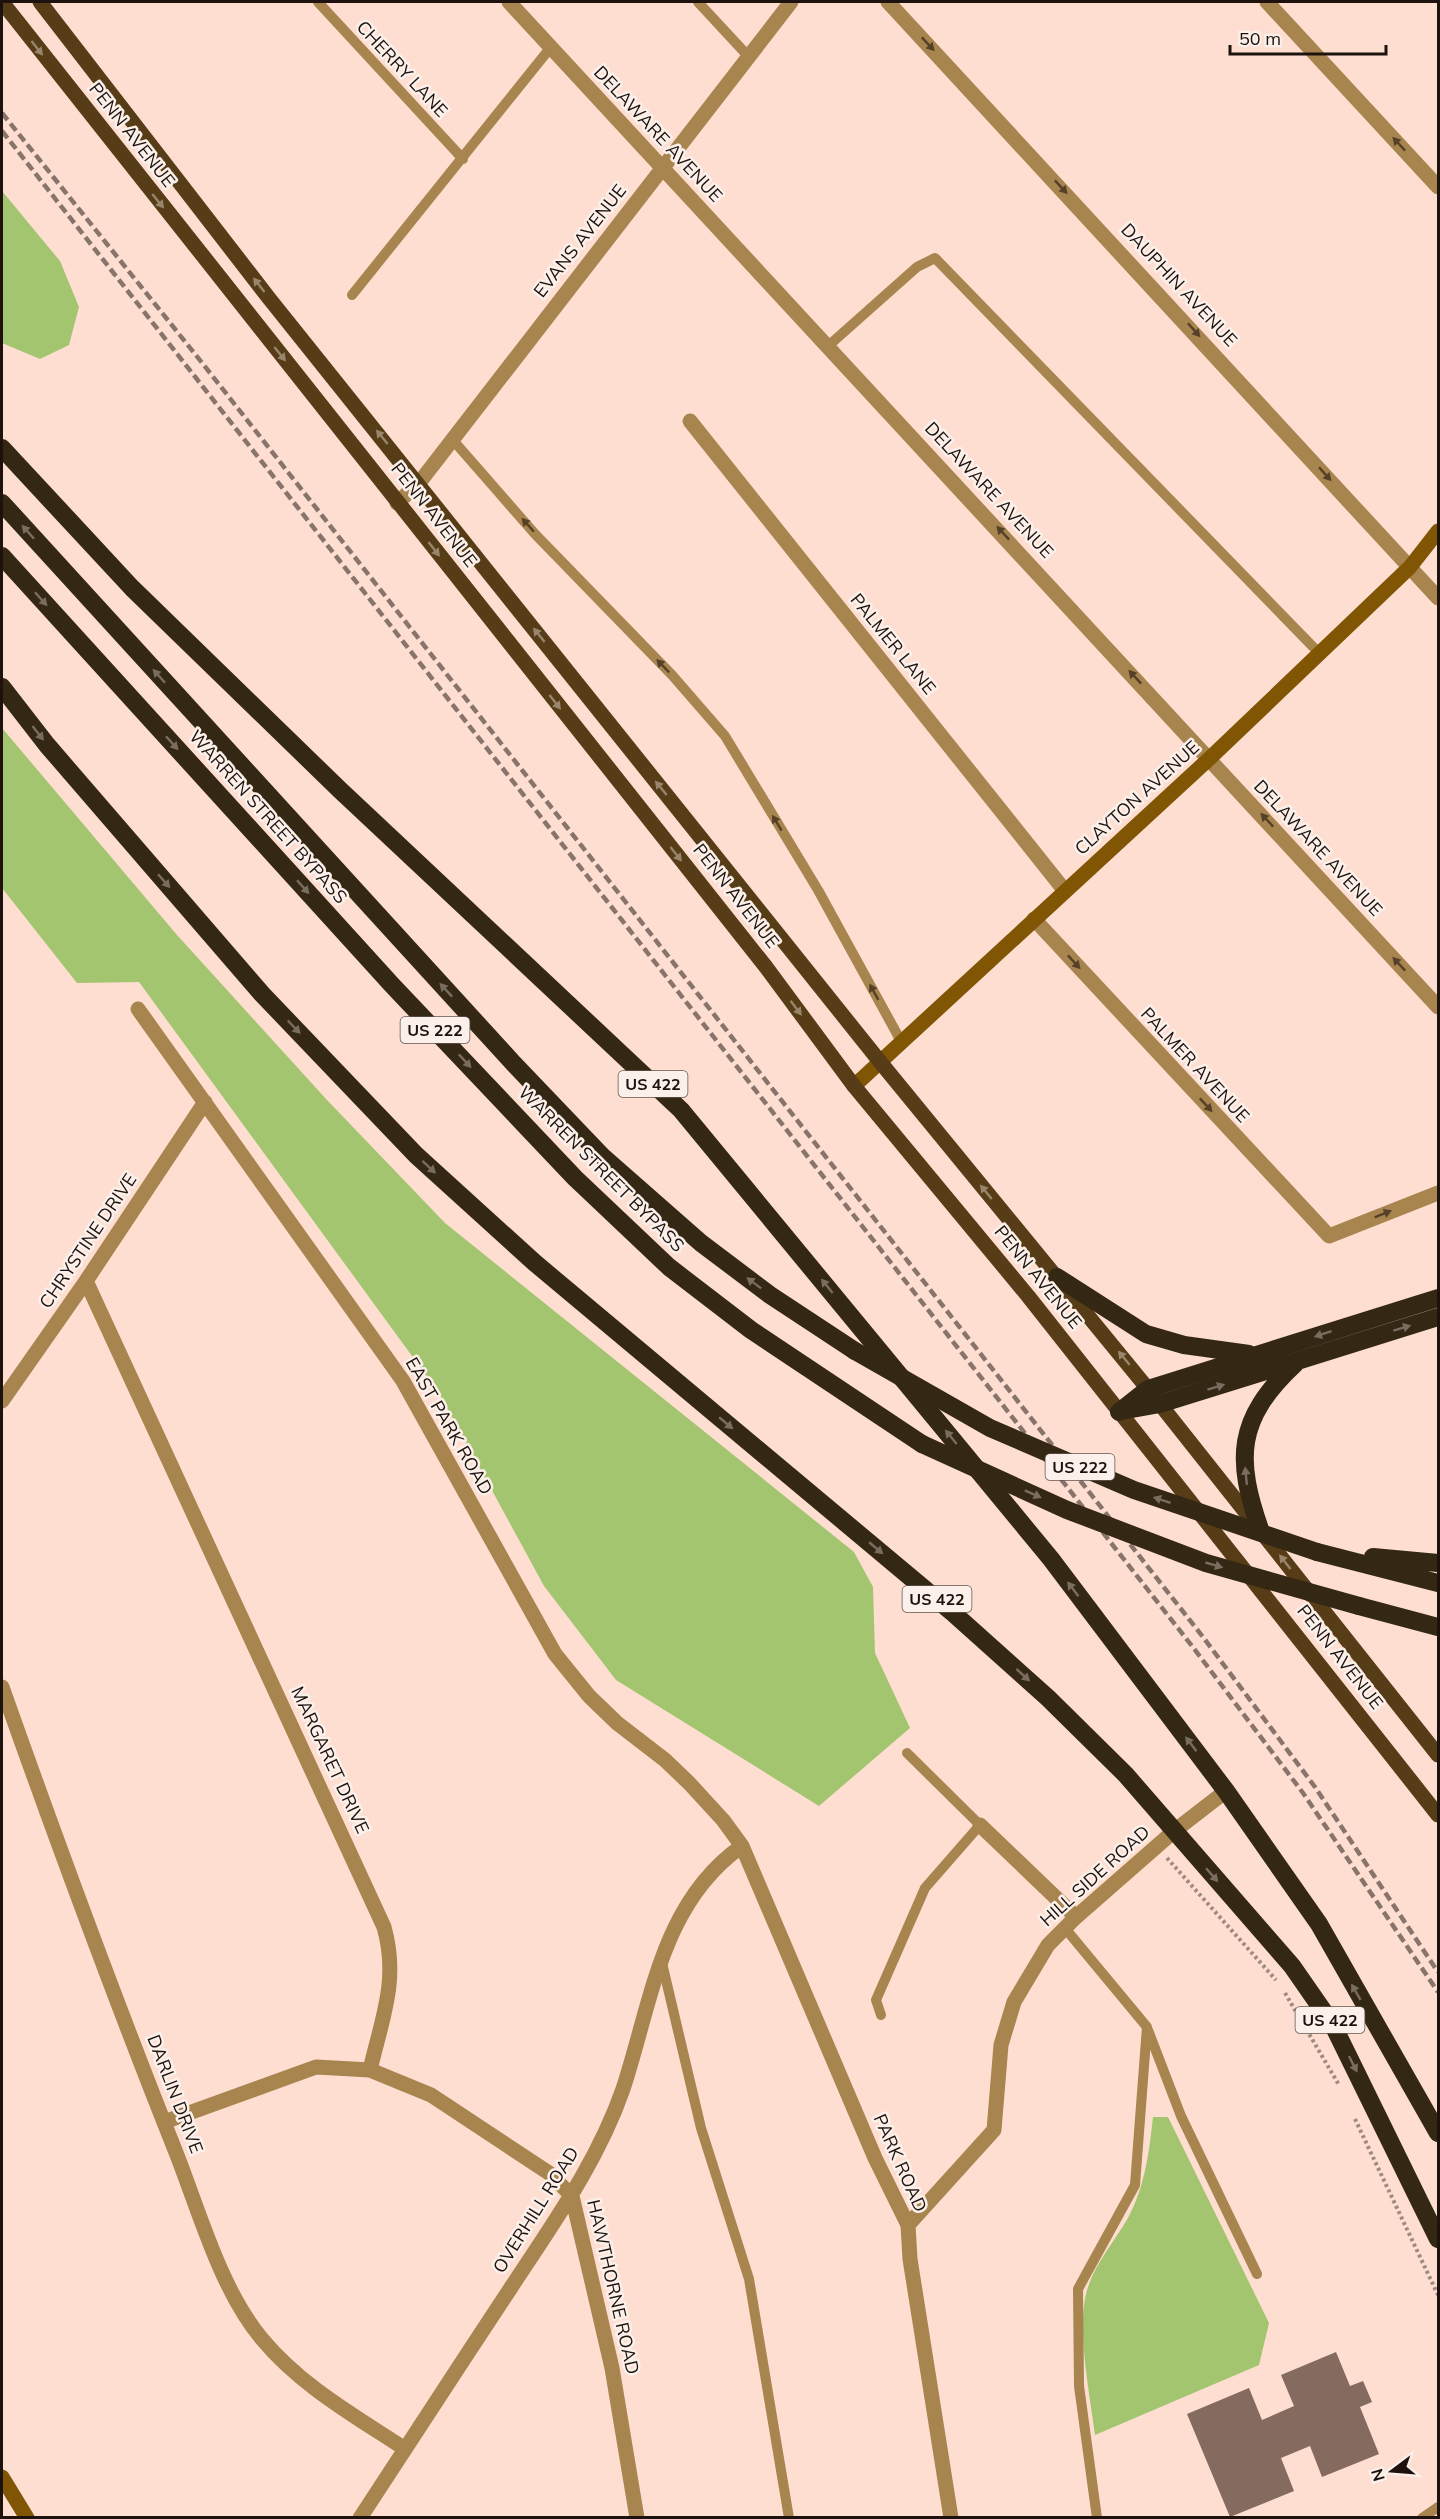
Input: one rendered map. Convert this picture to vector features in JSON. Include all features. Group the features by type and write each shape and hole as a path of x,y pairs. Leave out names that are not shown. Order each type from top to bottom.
{"highway":[{"name":"US 422","path":"2,448 132,588 340,790 681,1110 1051,1560 1226,1791 1319,1924 1438,2133"},
{"name":"WARREN STREET BYPASS","path":"2,503 506,1055 602,1156 701,1243 770,1295 855,1351 990,1428 1134,1491 1317,1552"},
{"name":"WARREN STREET BYPASS","path":"2,556 392,985 575,1178 669,1267 751,1330 922,1444 1067,1510 1206,1563 1359,1606"},
{"name":"US 422","path":"2,687 47,745 261,994 416,1155 535,1263 952,1611 1048,1698 1126,1775 1173,1832 1292,1966 1334,2025 1438,2239"},
{"path":"1057,1277 1146,1334 1184,1346 1257,1355"},
{"path":"1119,1412 1148,1389 1438,1298"},
{"path":"1119,1412 1160,1404 1438,1317"},
{"path":"1261,1532 1250,1500 1246,1476 1248,1430 1256,1407 1270,1387 1298,1361"},
{"path":"1317,1552 1438,1563"},
{"name":"US 222","path":"1317,1552 1438,1583"},
{"path":"1359,1606 1438,1627"},
{"name":"US 222","path":"1359,1606 1438,1618"}],"main road":[{"name":"PENN AVENUE","path":"2,2 758,958 854,1086 1028,1296 1438,1815"},
{"name":"PENN AVENUE","path":"40,2 268,297 881,1063 1148,1389 1438,1755"}],"street":[{"name":"DELAWARE AVENUE","path":"509,2 827,347 958,485 1438,1007"},
{"name":"EVANS AVENUE","path":"397,503 419,483 791,2"},
{"name":"DAUPHIN AVENUE","path":"888,2 1438,598"},
{"path":"1267,2 1438,187"},
{"name":"PALMER LANE","path":"690,421 1065,891"},
{"name":"CLAYTON AVENUE","path":"854,1086 1210,759 1410,567 1438,531"},
{"name":"PALMER AVENUE","path":"1034,919 1329,1236 1438,1193"},
{"name":"EAST PARK ROAD","path":"138,1009 403,1381 555,1654 589,1696 616,1723 665,1760 689,1783 723,1820 742,1846"},
{"name":"CHRYSTINE DRIVE","path":"2,1401 86,1281 205,1102"},
{"name":"MARGARET DRIVE","path":"86,1281 384,1927 391,1960 392,1978 370,2070"},
{"name":"DARLIN DRIVE","path":"2,1688 164,2122 236,2300 260,2337 288,2367 313,2387 405,2449"},
{"name":"HILL SIDE ROAD","path":"908,2225 994,2130 1001,2045 1014,2002 1048,1945 1070,1922 1173,1832 1226,1791"},
{"path":"980,1825 1070,1922"},
{"name":"OVERHILL ROAD","path":"360,2517 572,2196 611,2122 661,1960 682,1910 722,1860 742,1846"},
{"name":"PARK ROAD","path":"742,1846 875,2158 908,2225 910,2259 951,2517"},
{"path":"164,2122 316,2067 370,2070"},
{"name":"HAWTHORNE ROAD","path":"370,2070 431,2095 549,2173 572,2196 608,2348 637,2517"},
{"path":"2,2477 27,2517"}],"lane":[{"name":"CHERRY LANE","path":"318,2 463,159"},
{"path":"698,2 748,56"},
{"path":"352,295 551,47"},
{"path":"827,347 917,267 935,258 1320,654"},
{"path":"452,439 536,534 672,675 725,736 818,890 902,1043"},
{"path":"881,2015 876,2000 925,1888 980,1825 907,1753"},
{"path":"1070,1922 1147,2027 1181,2116 1257,2274"},
{"path":"661,1960 701,2128 749,2279 789,2517"},
{"path":"1097,2517 1078,2386 1078,2289 1135,2185 1147,2027"},
{"path":"1422,2517 1438,2507"}],"path":[{"path":"1158,1859 1166,1857 1278,1982"},
{"path":"1284,1992 1342,2091"},
{"path":"1352,2112 1438,2295"}],"green space":[{"path":"2,191 60,261 79,307 69,345 40,359 2,343"},
{"path":"2,728 177,935 327,1100 445,1223 854,1552 873,1587 875,1653 910,1728 819,1806 616,1680 544,1586 439,1393 139,982 77,983 2,888"},
{"path":"1153,2117 1168,2117 1269,2323 1259,2365 1095,2435 1084,2348 1085,2299 1097,2267 1128,2218 1139,2194 1148,2156"}],"building":[{"path":"1336,2352 1350,2386 1363,2381 1372,2402 1360,2407 1379,2454 1322,2477 1310,2446 1281,2458 1294,2491 1230,2517 1187,2414 1249,2388 1262,2420 1294,2406 1281,2375"}],"railway":[{"path":"2,113 203,364 1203,1637 1315,1787 1438,1972"},
{"path":"2,131 1192,1646 1303,1793 1438,1992"}]}
